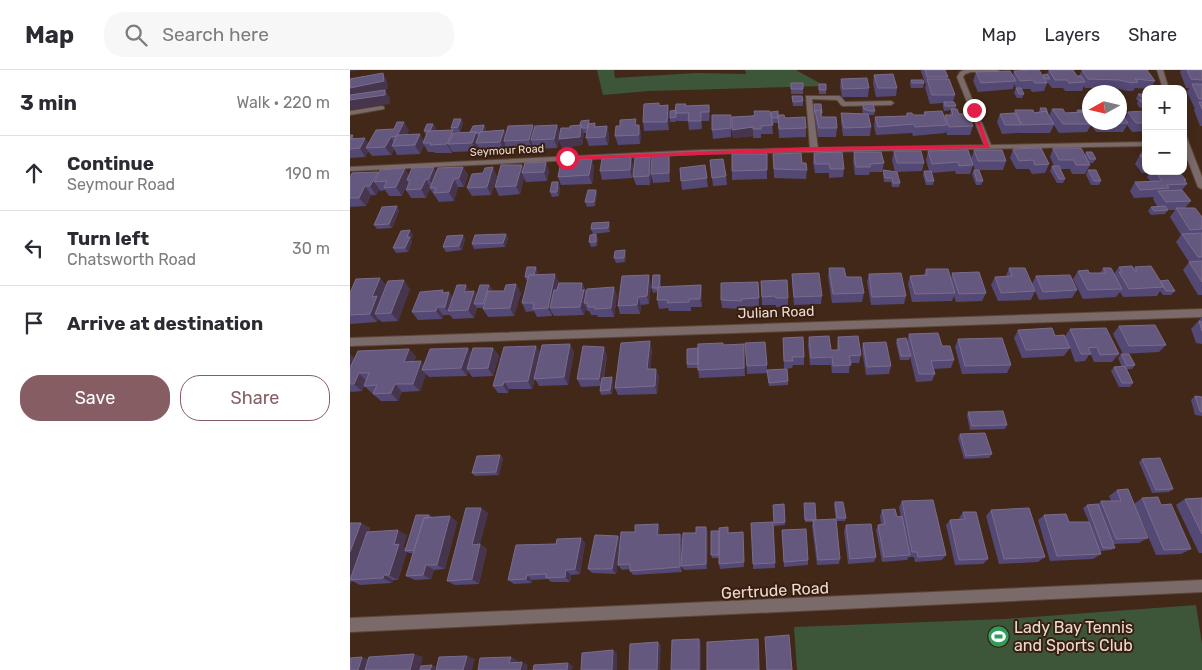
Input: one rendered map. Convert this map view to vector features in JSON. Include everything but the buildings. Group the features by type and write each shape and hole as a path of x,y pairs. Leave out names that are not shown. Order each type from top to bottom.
{"street":[{"path":"988,146 960,77 962,73 970,70 996,70"},
{"path":"1160,70 1165,85"},
{"path":"814,149 808,97 839,98 843,104 891,103"},
{"path":"350,112 382,108"},
{"name":"Seymour Road","path":"350,169 814,149 1142,144"},
{"path":"1187,152 1202,186"},
{"name":"Julian Road","path":"350,342 1202,313"},
{"name":"Gertrude Road","path":"350,626 1202,586"}],"green space":[{"path":"597,70 614,70 615,78 696,73 746,74 745,70 796,70 825,86 649,91 603,95"},
{"name":"Lady Bay Tennis and Sports Club","path":"1196,605 1202,644 1202,670 797,670 794,627 1004,619"}],"place":[{"name":"Lady Bay Tennis and Sports Club","path":"998,636"}],"route":[{"path":"567,158 814,149 988,146 974,110"}]}
